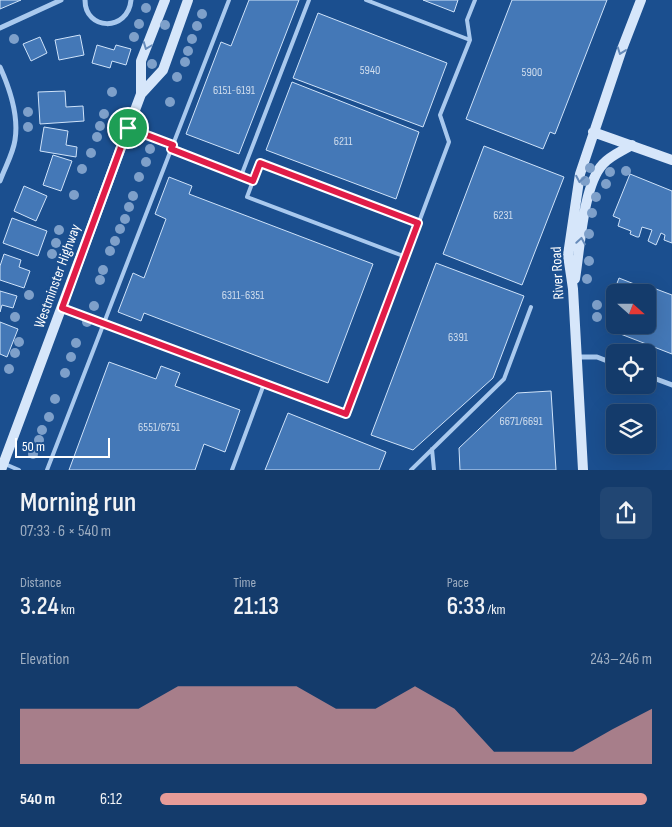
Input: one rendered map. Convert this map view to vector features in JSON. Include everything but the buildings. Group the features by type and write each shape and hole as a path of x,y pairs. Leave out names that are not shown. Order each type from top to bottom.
{"main road":[{"name":"Westminster Highway","path":"142,94 141,61 165,0"},
{"name":"Westminster Highway","path":"2,466 128,128 142,94 163,70 188,0"},
{"name":"River Road","path":"583,470 573,289 568,255 580,174 622,49 642,0"},
{"path":"593,132 672,160"},
{"path":"573,289 586,205 594,176 603,164 615,154 632,146"}],"street":[{"path":"0,28 61,0"},
{"path":"85,0 87,11 91,17 96,21 110,24 122,19 130,8 130,0"},
{"path":"0,67 9,86 14,105 15,139 0,180"},
{"path":"576,357 597,357 606,360"},
{"path":"656,379 672,385"}],"lane":[{"path":"47,470 229,0"},
{"path":"241,176 309,0"},
{"path":"366,0 470,40"},
{"path":"62,308 346,414 449,142 440,115 470,40 467,20 475,0"},
{"path":"128,128 253,181"},
{"path":"406,257 247,196 260,163 418,223"},
{"path":"411,470 504,379 531,307"},
{"path":"232,470 264,384"},
{"path":"432,449 434,470"},
{"path":"2,466 19,470"}],"route":[{"path":"128,128 173,145 171,149 253,181 260,163 418,223 346,414 62,308 128,128"}]}
